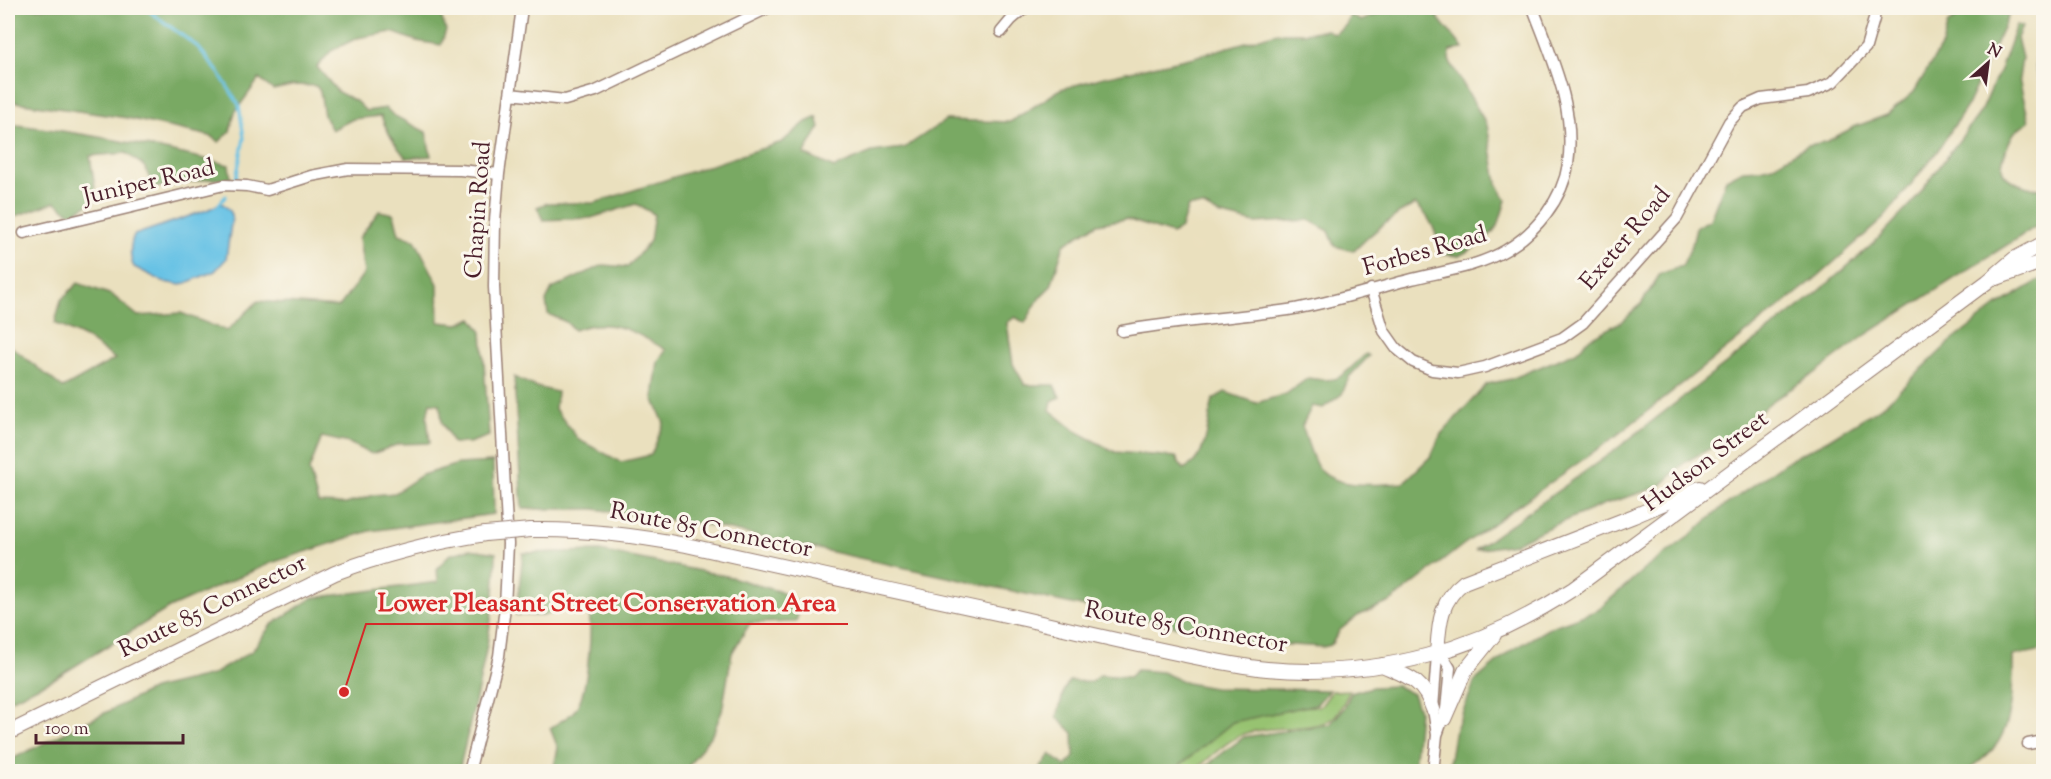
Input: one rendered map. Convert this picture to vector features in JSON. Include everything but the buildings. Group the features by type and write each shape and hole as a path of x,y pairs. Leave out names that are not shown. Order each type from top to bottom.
{"main road":[{"name":"Hudson Street","path":"1437,654 1498,632 1573,589 1987,282 2014,259 2043,243"},
{"name":"Hudson Street","path":"1987,282 2043,261"},
{"path":"1437,654 1441,612 1448,598 1464,582 1677,498 1741,464"},
{"name":"Route 85 Connector","path":"8,733 335,573 422,546 485,534 531,530 609,533 686,545 1242,666 1307,671 1347,669 1383,665 1437,654"},
{"path":"1444,719 1465,671 1480,650 1498,632"},
{"path":"1383,665 1417,681 1426,692 1433,709"}],"street":[{"name":"Chapin Road","path":"469,771 499,656 505,607 508,556 494,265 499,174 522,8"},
{"path":"510,94 565,100 596,91 768,8"},
{"path":"1001,32 1025,8"},
{"name":"Forbes Road","path":"1122,331 1157,324 1291,309 1483,262 1524,238 1536,227 1563,186 1568,164 1570,121 1561,84 1533,8"},
{"name":"Exeter Road","path":"1371,289 1384,331 1396,348 1413,362 1432,370 1458,373 1485,368 1562,338 1583,323 1677,218 1729,122 1743,107 1761,99 1808,93 1833,82 1866,47 1875,8"},
{"name":"Juniper Road","path":"24,233 224,185 267,190 311,176 348,169 460,170 499,174"},
{"path":"1433,767 1437,735 1433,709 1437,654 1444,658 1450,668 1444,719 1437,735"},
{"path":"2028,744 2043,741"}],"green space":[{"path":"8,8 428,8 441,16 446,30 441,45 416,41 392,32 357,38 331,51 317,67 338,92 356,101 366,111 386,108 393,115 426,132 431,156 406,158 386,128 381,116 353,119 332,130 324,116 320,91 316,86 295,85 273,90 259,79 235,112 230,131 219,142 210,136 127,118 8,101"},
{"path":"1404,8 1433,8 1463,49 1450,51 1449,60 1487,125 1497,183 1506,200 1498,226 1483,243 1459,256 1441,254 1432,226 1426,215 1415,204 1382,225 1354,251 1335,246 1329,231 1309,220 1255,223 1218,214 1204,206 1188,206 1181,228 1172,234 1126,219 1097,224 1064,244 1051,286 1040,297 1025,323 1015,317 1007,323 1013,364 1025,385 1054,385 1060,397 1052,401 1050,410 1076,431 1115,452 1176,457 1183,469 1198,457 1202,449 1213,399 1225,392 1256,403 1286,394 1308,378 1336,379 1366,354 1369,356 1349,377 1342,394 1323,408 1312,406 1302,426 1315,462 1328,476 1348,483 1371,485 1403,483 1431,456 1441,434 1487,384 1511,379 1576,352 1590,338 1623,321 1641,304 1660,274 1682,266 1692,245 1696,227 1710,220 1726,179 1743,170 1772,166 1808,145 1826,142 1854,127 1887,115 1914,92 1942,45 1948,23 1962,15 1967,8 2012,8 1966,108 1936,153 1884,218 1816,278 1616,436 1463,545 1390,602 1359,615 1340,630 1331,645 1323,647 1247,642 707,525 594,509 522,509 514,377 536,387 557,392 555,409 579,440 621,462 651,455 664,423 653,398 658,361 666,350 633,332 611,325 587,326 574,330 566,322 548,314 546,301 552,289 603,265 628,267 650,241 654,214 636,204 591,218 543,220 537,207 548,203 594,203 782,142 806,122 817,117 820,127 804,154 834,168 872,152 904,148 946,120 1010,122 1061,89 1194,57 1277,33 1327,30 1334,34 1346,25 1350,15 1361,21 1380,13"},
{"path":"2016,25 2022,27 2017,38 2022,58 2019,79 2029,121 2017,129 2012,136 2004,156 2002,169 2004,174 2013,181 2032,188 2043,189 2043,222 1867,334 1814,374 1772,401 1728,439 1687,461 1659,487 1605,504 1514,544 1475,550 1615,450 1817,293 1875,242 1913,202 1982,110"},
{"path":"8,124 119,141 229,165 231,180 211,179 154,188 144,166 126,153 90,156 95,188 94,201 72,214 55,202 8,219"},
{"path":"379,211 394,214 399,234 415,240 438,284 439,322 459,324 472,318 482,332 489,436 469,443 453,443 442,422 440,404 430,403 427,417 430,443 399,444 372,454 349,443 322,437 309,470 318,503 346,504 374,495 395,493 422,475 458,464 493,462 494,514 370,531 271,563 169,608 54,679 8,701 8,344 63,388 115,359 87,339 55,323 61,300 78,283 112,295 138,316 181,313 227,331 258,301 339,307 364,273 359,238"},
{"path":"2043,278 2043,650 2013,656 2011,705 2005,729 1993,749 1968,771 1448,771 1454,734 1475,681 1510,651 1551,627 1598,610 1642,571 1691,535 1720,509 1789,460 1828,440 1883,406 1948,344 1998,305"},
{"path":"470,549 496,553 495,581 484,663 459,771 8,771 8,761 153,689 212,675 252,651 271,625 312,598 438,582 437,569 449,555"},
{"path":"600,551 731,577 781,592 801,604 796,622 750,623 732,653 722,711 714,731 685,771 553,771 558,748 550,728 574,711 583,692 589,649 589,613 561,610 543,616 516,615 523,553"},
{"path":"1137,670 1162,672 1187,683 1214,688 1329,690 1317,704 1233,722 1173,771 1039,771 1050,754 1065,766 1074,757 1073,733 1057,717 1064,690 1069,681 1091,682 1100,675 1129,677"},
{"path":"1397,686 1413,694 1419,710 1414,771 1199,771 1244,737 1330,724 1344,708 1351,693 1372,687"},
{"path":"1350,690 1338,712 1325,722 1304,727 1247,733 1225,745 1194,771 1157,772 1224,720 1289,707 1321,706 1332,691"}],"water":[{"path":"2042,48 2044,53 2043,93 2036,65"},
{"path":"223,204 231,212 232,217 226,259 215,271 181,285 164,282 134,267 131,251 134,235"}],"waterway":[{"path":"145,8 198,47 219,73 239,105 244,138 236,179"},
{"path":"219,204 226,196"}],"place":[{"name":"Lower Pleasant Street Conservation Area","path":"344,692"}]}
